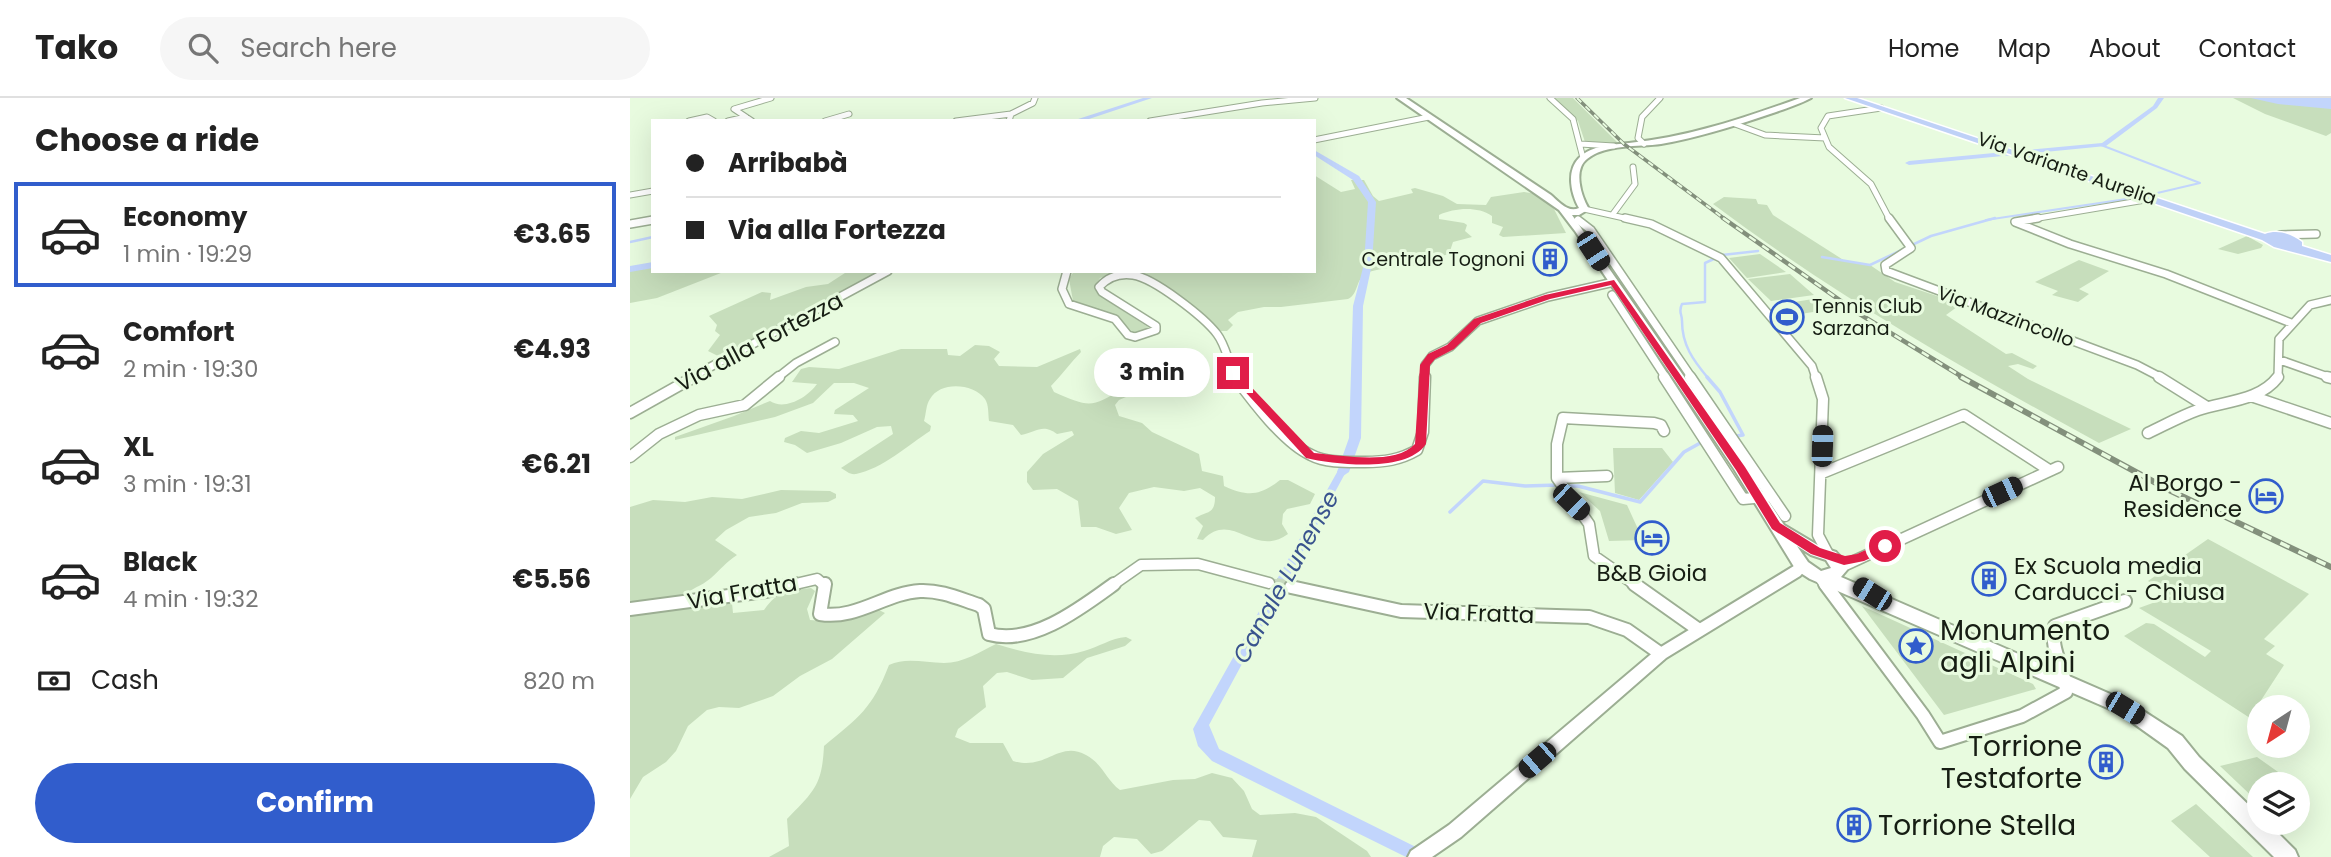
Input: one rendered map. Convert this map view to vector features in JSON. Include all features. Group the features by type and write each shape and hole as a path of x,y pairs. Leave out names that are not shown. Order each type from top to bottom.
{"main road":[{"path":"1401,98 1550,198 1569,202 1581,215 1614,289 1625,300 1765,497 1781,521 1801,563"},
{"path":"1581,215 1572,213 1569,202 1577,167 1583,158 1598,150 1681,139 1735,124 1807,98"},
{"name":"Via Variante Aurelia","path":"1849,98 2274,236"},
{"name":"Via Variante Aurelia","path":"1861,98 2007,149"},
{"name":"Via Variante Aurelia","path":"2028,156 2151,199 2274,236 2331,258"},
{"path":"1569,202 1581,215"},
{"path":"1781,521 1828,565"},
{"path":"1801,563 1804,553 1889,604 2125,708 2156,727 2175,743 2288,857"},
{"path":"1801,563 1828,565"}],"street":[{"path":"749,119 734,109 771,98"},
{"path":"983,119 1010,117 1035,98"},
{"path":"1162,119 1262,103 1315,98"},
{"path":"1550,98 1573,119 1583,158"},
{"path":"1644,144 1638,138 1642,117 1660,98"},
{"path":"1825,138 1821,132 1822,123 1830,115 1881,108"},
{"path":"832,119 849,114"},
{"path":"1316,140 1429,117"},
{"path":"1735,124 1765,135 1825,138"},
{"name":"Via Mazzincollo","path":"1825,138 1835,155 1870,183 1898,235 1909,246 1885,265 1886,271 2137,365 2175,385 2207,407"},
{"path":"1580,144 1616,147"},
{"path":"1613,214 1635,184 1633,167"},
{"path":"630,195 651,191"},
{"name":"Via Variante Aurelia","path":"2151,199 2015,222 2070,244 2166,274 2291,323"},
{"path":"1581,215 1613,214 1668,231 1721,258 1812,366 1824,399 1818,535 1835,595 1940,742 1993,726 2054,701 2066,692 2068,681 2055,659 2052,635 2055,626 2125,601"},
{"path":"1066,273 1062,289 1069,304 1115,320 1128,335 1135,337 1152,334 1156,326 1102,292 1099,287 1106,280 1128,275 1140,276 1216,332 1224,345 1227,362 1240,384 1299,446 1315,457 1356,461 1390,461 1417,450 1423,432 1425,365 1432,356 1450,347 1478,321 1548,296 1588,288 1614,289 1743,499 1765,497 1581,215"},
{"path":"630,224 651,220"},
{"path":"2274,236 2316,234 2295,244"},
{"name":"Via alla Fortezza","path":"630,413 885,273"},
{"path":"2148,432 2207,407 2252,396 2270,387 2278,378 2279,339 2310,305 2331,300"},
{"path":"630,457 659,434 699,415 745,405 796,363 835,342"},
{"path":"2280,360 2331,379"},
{"path":"2252,396 2331,423"},
{"path":"1822,473 1964,415 2053,468 1860,558 1828,565"},
{"path":"1664,430 1661,425 1654,423 1563,418 1557,444 1558,483 1588,524 1594,556 1699,630"},
{"path":"1558,483 1606,476"},
{"path":"1417,857 1455,831 1661,653 1795,573 1801,563"},
{"name":"Via Fratta","path":"630,609 766,591 817,579 825,584 820,614 830,617 845,614 914,592 929,591 979,605 984,609 989,634 1000,636 1062,621 1141,565 1198,564 1269,583"},
{"name":"Via Fratta","path":"1291,587 1401,611 1589,617 1627,630 1661,653"}],"green space":[{"path":"1554,98 1573,98 1618,143 1600,145 1585,142 1578,121"},
{"path":"2233,98 2331,98 2331,133 2326,136 2265,114"},
{"path":"1316,176 1341,192 1355,189 1351,180 1364,180 1379,201 1413,193 1411,189 1415,188 1443,196 1457,204 1486,205 1491,197 1524,192 1537,194 1554,209 1566,233 1503,237 1499,235 1503,227 1492,223 1492,216 1486,213 1466,209 1445,213 1439,215 1439,219 1464,223 1467,225 1465,231 1472,237 1453,242 1449,254 1421,265 1367,273 1348,299 1238,312 1228,320 1233,325 1227,331 1221,331 1140,273 1316,273"},
{"path":"1724,197 1756,199 1758,204 1767,205 1773,215 1845,261 1870,265 1895,282 1961,304 1946,315 2006,354 2012,353 2037,366 2033,369 2018,364 2008,366 2028,379 2131,429 2099,443 1999,388 1854,301 1759,238 1713,204"},
{"path":"2247,236 2263,245 2261,248 2238,254 2218,249"},
{"path":"1760,254 1786,272 1747,278 1729,258"},
{"path":"2079,260 2109,271 2079,289 2089,294 2078,302 2052,295 2058,291 2035,282"},
{"path":"651,267 651,273 721,273 657,298 630,303 630,271"},
{"path":"845,273 877,273 781,327 718,356 708,351 720,335 715,331 717,325 709,316 762,292 771,293 770,300 806,287 828,284"},
{"path":"1073,273 1115,273 1100,278 1094,287 1099,295 1151,329 1134,334 1121,322 1081,306 1073,301 1069,279"},
{"path":"1790,274 1814,295 1771,301 1748,279"},
{"path":"1819,298 1832,309 1788,316 1776,305"},
{"path":"975,345 989,346 1000,352 994,359 999,366 1037,367 1080,349 1081,352 1051,386 1054,392 1076,401 1091,403 1105,399 1125,387 1123,379 1141,379 1149,387 1119,400 1115,405 1119,416 1142,423 1152,432 1199,454 1202,471 1223,476 1224,486 1240,492 1254,493 1280,480 1288,480 1315,494 1310,504 1287,509 1283,514 1282,524 1288,534 1276,540 1264,541 1224,530 1214,532 1203,540 1197,539 1203,526 1195,518 1212,509 1215,502 1215,497 1200,488 1184,491 1154,487 1129,493 1119,508 1132,530 1116,534 1096,527 1081,527 1078,501 1057,489 1033,490 1027,482 1027,472 1043,454 1074,435 1072,431 1057,434 1048,429 1039,429 1021,435 1013,425 989,421 985,399 973,390 957,386 941,389 929,401 924,421 931,426 930,431 885,462 856,474 841,468 893,434 891,426 877,427 841,443 807,453 784,442 785,438 801,431 819,433 858,421 853,415 834,414 835,410 869,388 854,383 834,383 813,403 775,417 675,440 675,437 770,401 782,404 802,398 817,384 792,382 801,369 839,369 901,349 947,349 948,355 960,356"},
{"path":"1613,448 1662,448 1673,462 1639,500 1615,493"},
{"path":"781,490 830,491 836,494 836,498 828,502 802,503 776,513 749,517 726,530 715,540 737,555 706,582 688,592 677,606 680,610 725,601 732,603 733,613 764,610 779,595 811,588 815,591 807,609 810,620 836,622 879,610 885,613 832,659 800,676 773,696 739,708 719,707 707,710 688,726 676,751 666,762 643,777 630,799 630,507 653,500 685,502 712,497 742,499"},
{"path":"1579,492 1627,505 1643,540 1609,541 1600,511"},
{"path":"2208,539 2309,594 2264,639 2275,646 2266,654 2284,665 2264,695 2247,695 2247,716 2124,636 2146,623 2154,624 2205,657 2211,651 2139,608 2172,596 2148,581"},
{"path":"1862,606 2033,684 2036,689 1944,715"},
{"path":"1126,637 1132,640 1125,646 1087,658 1063,678 1032,680 1007,672 997,673 983,686 986,707 958,729 955,737 970,743 1003,743 1013,761 1025,763 1076,751 1097,763 1120,790 1173,780 1195,779 1212,773 1232,778 1244,791 1252,809 1260,815 1295,813 1316,817 1367,851 1371,857 1252,857 1257,840 1223,837 1210,821 1199,820 1162,851 1151,854 1137,839 1114,837 1103,846 1100,857 769,857 789,846 787,819 815,787 821,770 824,746 863,711 877,692 889,665 909,661 951,663 996,644 1029,653 1073,654"},
{"path":"2258,758 2278,772 2247,772 2247,792 2220,766"},
{"path":"2196,804 2253,857 2210,857 2171,821"}],"water":[{"path":"2251,98 2331,98 2331,109 2278,104"},
{"path":"1340,467 1348,468 1209,725 1219,749 1436,857 1406,857 1212,761 1198,746 1193,729"}],"waterway":[{"path":"1081,119 1149,98"},
{"name":"Canale Lunense","path":"1909,163 2104,145 2155,107 2161,98"},
{"path":"2101,145 2200,183 2153,194"},
{"name":"Canale Lunense","path":"1316,153 1356,178 1372,202 1368,264 1358,306 1355,438 1343,472"},
{"path":"1990,219 2140,197"},
{"path":"1990,219 1995,218"},
{"path":"1822,257 1870,265 1931,236 1990,219"},
{"path":"1986,220 1990,219"},
{"path":"630,242 651,237"},
{"path":"1722,255 1758,251"},
{"path":"1708,378 1686,345 1680,309 1682,304 1705,302 1705,263 1716,258"},
{"name":"Canale Lunense","path":"630,269 651,265"},
{"path":"1707,377 1720,392 1743,435 1736,436"},
{"path":"1566,486 1578,486 1640,502 1684,452 1702,442"},
{"path":"1450,512 1483,481 1525,486 1558,485"}],"tunnel":[{"path":"1269,583 1286,586"},
{"path":"1276,584 1286,586"},
{"path":"1286,586 1291,587"}],"railway":[{"path":"1577,98 1624,144 1726,220"},
{"path":"1723,218 1858,313 1964,378"},
{"path":"1961,377 2169,490 2331,567"}],"place":[{"name":"Centrale Tognoni","path":"1550,259"},
{"name":"Tennis Club Sarzana","path":"1787,317"},
{"name":"Al Borgo - Residence","path":"2266,496"},
{"name":"B&B Gioia","path":"1652,538"},
{"name":"Ex Scuola media Carducci - Chiusa","path":"1989,579"},
{"name":"Monumento agli Alpini","path":"1916,646"},
{"name":"Torrione Testaforte","path":"2106,762"},
{"name":"Torrione Stella","path":"1854,825"}],"route":[{"path":"1233,373 1240,384 1310,456 1322,459 1390,461 1409,455 1421,444 1425,365 1432,356 1450,347 1478,321 1496,313 1548,296 1614,282 1741,469 1776,526 1816,551 1844,560 1860,558 1885,546"}]}
